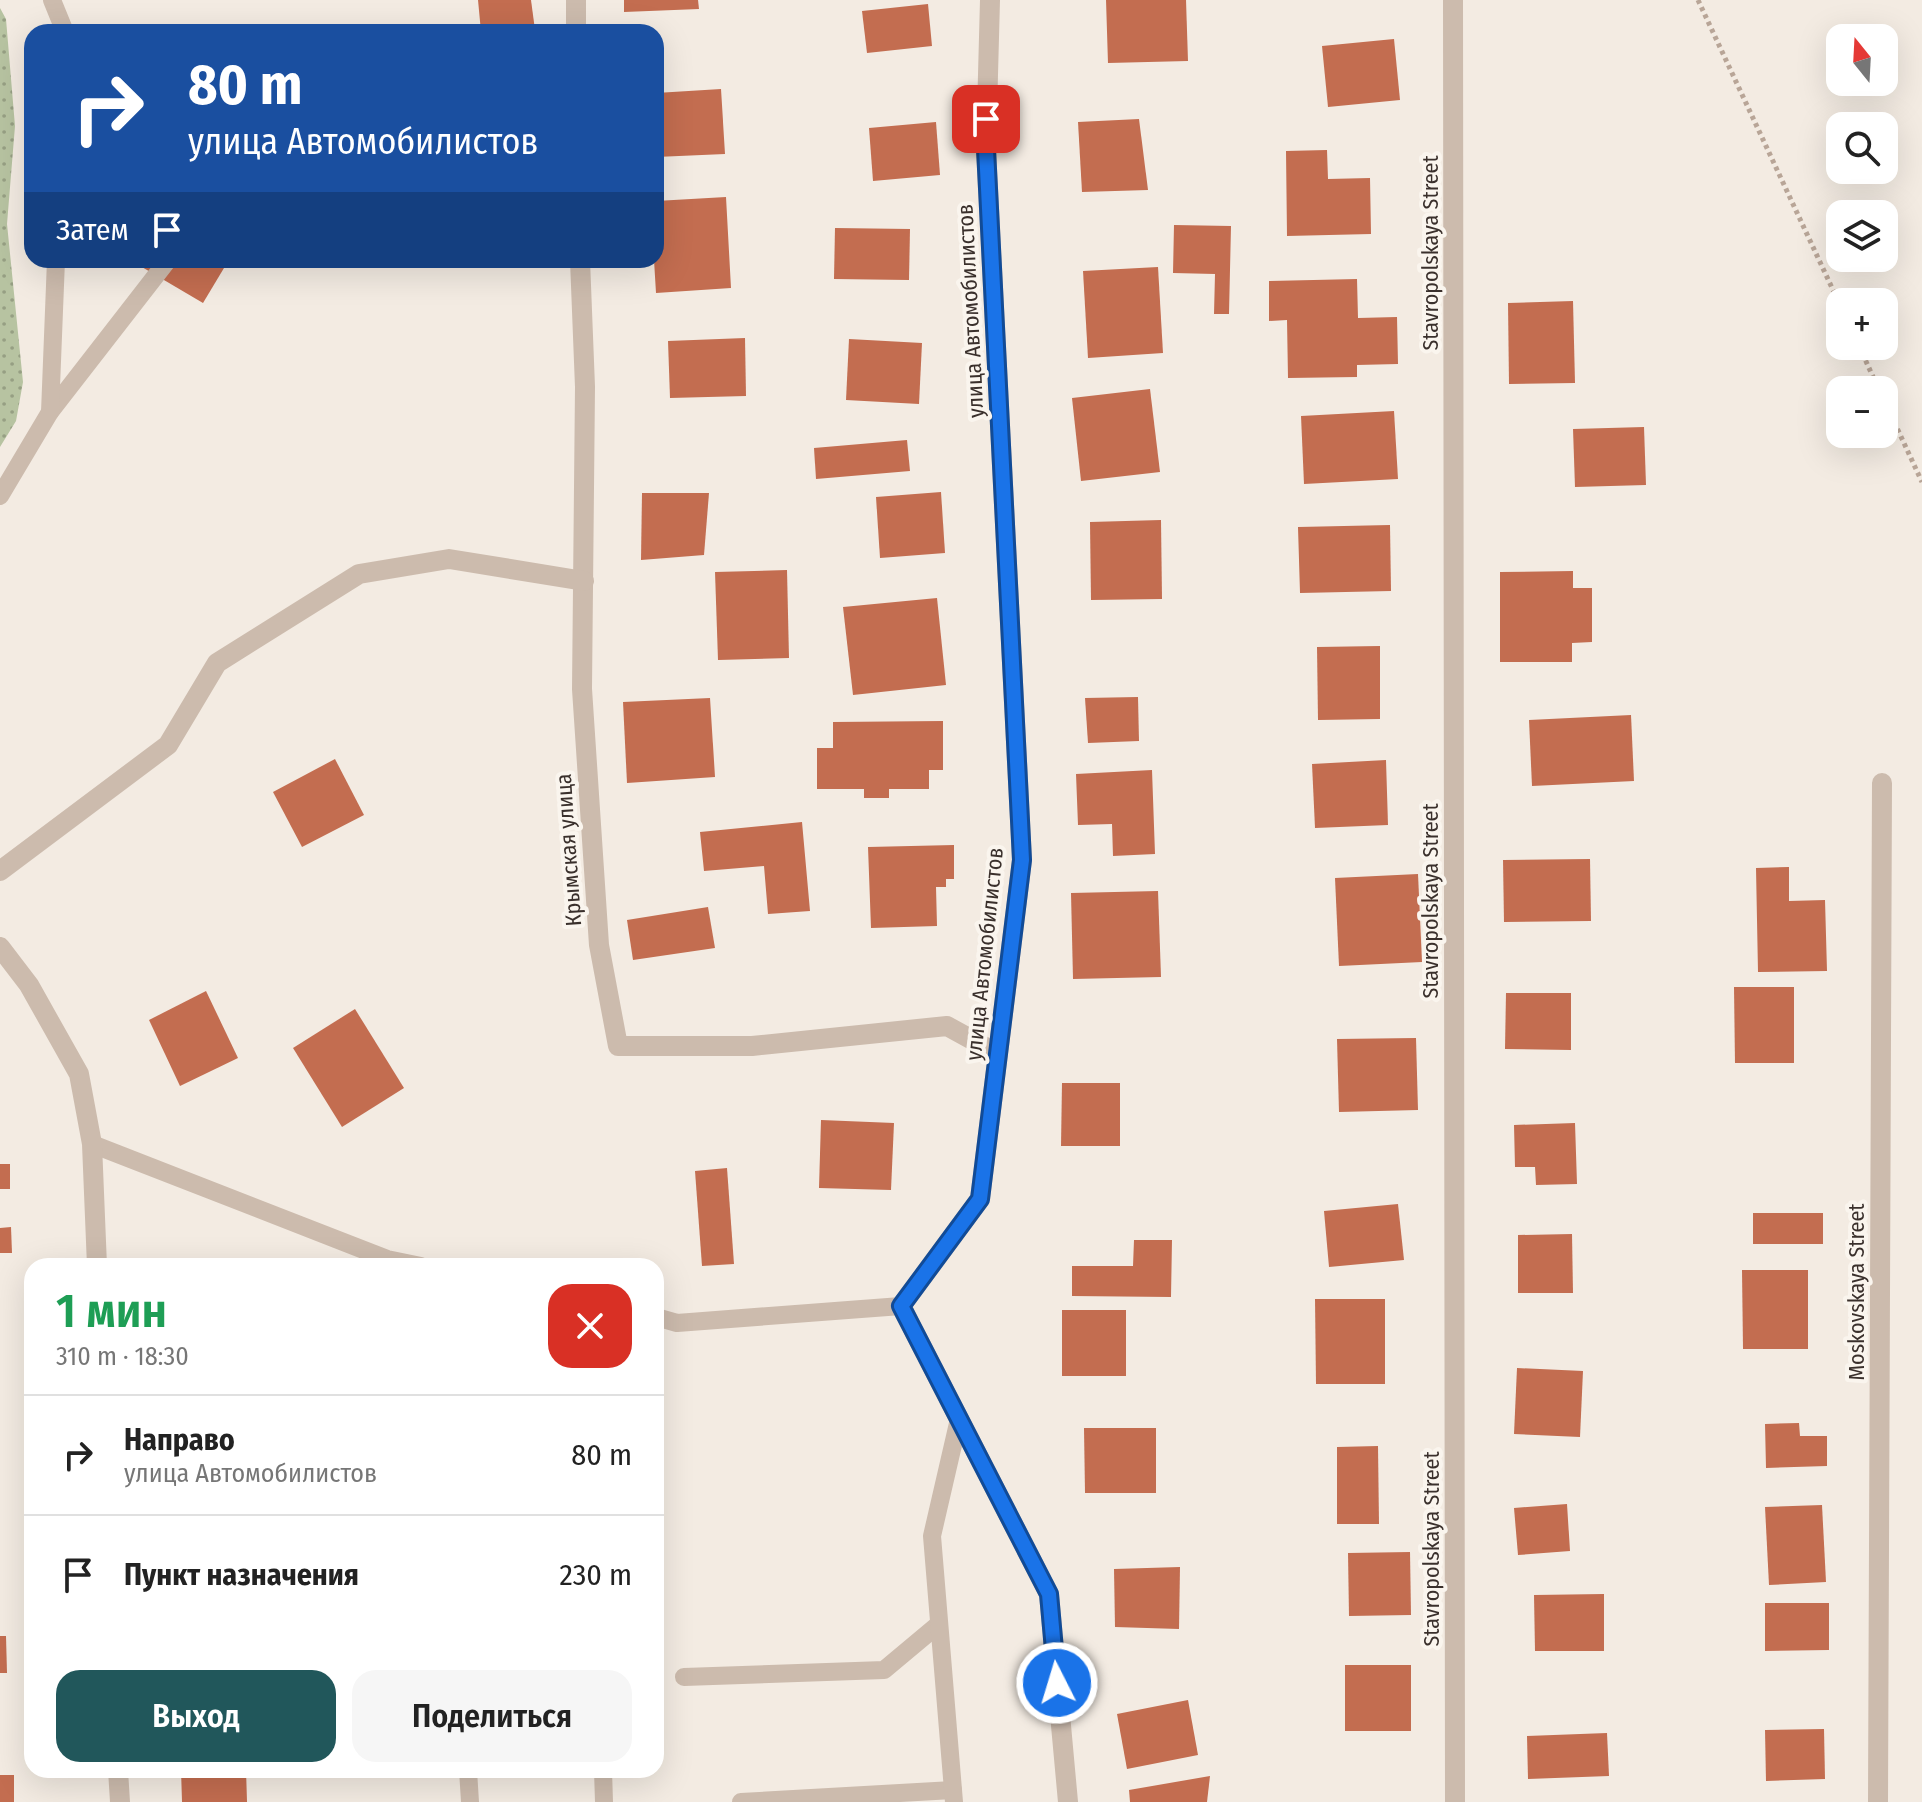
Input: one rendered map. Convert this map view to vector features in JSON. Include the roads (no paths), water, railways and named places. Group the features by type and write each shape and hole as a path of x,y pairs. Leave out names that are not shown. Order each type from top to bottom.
{"street":[{"path":"576,0 576,24"},
{"name":"улица Автомобилистов","path":"901,1306 980,1199 1022,860 986,149 990,0"},
{"name":"Stavropolskaya Street","path":"1453,0 1455,1802"},
{"name":"Крымская улица","path":"580,268 585,387 582,689 599,945 618,1046 752,1046 947,1026 998,1054"},
{"path":"0,871 168,745 217,663 359,574 449,559 584,581"},
{"name":"Moskovskaya Street","path":"1878,1802 1882,783"},
{"path":"0,947 29,985 79,1074 92,1144 97,1258"},
{"path":"901,1306 1049,1594 1068,1802"},
{"path":"118,1778 120,1802"}],"lane":[{"path":"52,0 62,24"},
{"path":"50,412 56,268"},
{"path":"0,496 50,412 162,268"},
{"path":"92,1144 377,1258"},
{"path":"664,1319 677,1323 901,1306"},
{"path":"741,1802 953,1796 932,1536 959,1419"},
{"path":"684,1677 884,1670 939,1624"},
{"path":"468,1778 470,1802"},
{"path":"603,1778 604,1802"}]}
